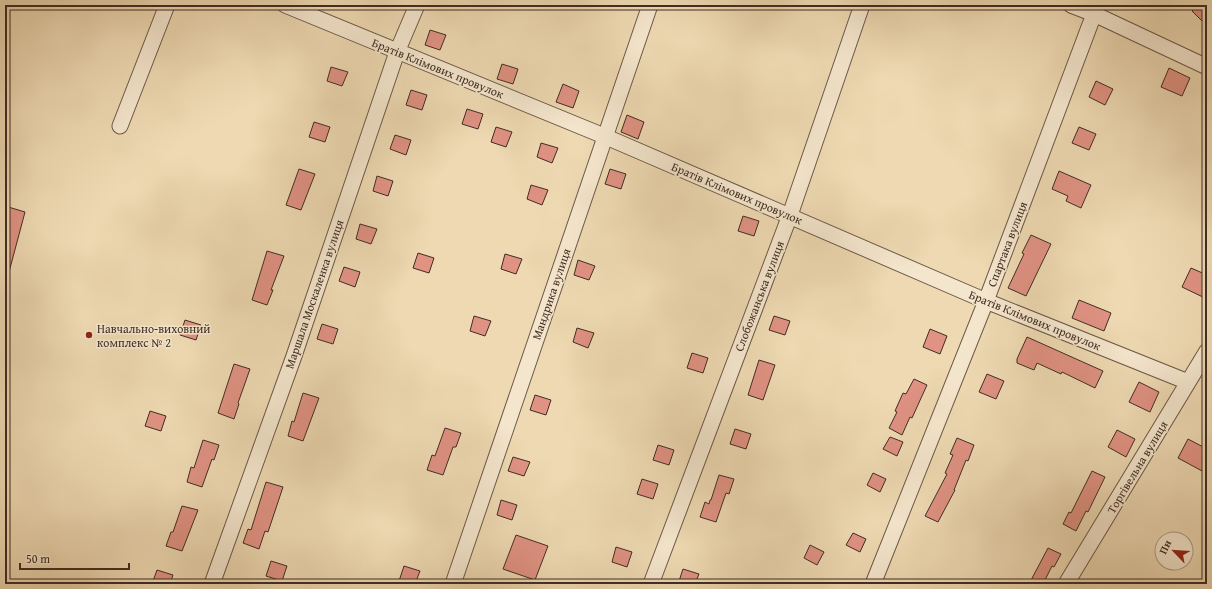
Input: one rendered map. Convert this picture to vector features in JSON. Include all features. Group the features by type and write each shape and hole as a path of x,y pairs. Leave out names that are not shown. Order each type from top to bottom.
{"street":[{"path":"120,126 167,5"},
{"name":"Братів Клімових провулок","path":"286,5 604,136 986,300 1188,382"},
{"name":"Маршала Москаленка вулиця","path":"212,584 294,356 397,52 417,5"},
{"name":"Мандрика вулиця","path":"454,584 604,136 650,5"},
{"name":"Слобожанська вулиця","path":"651,584 790,215 862,5"},
{"path":"1074,6 1207,67"},
{"name":"Спартака вулиця","path":"873,584 986,300 1094,14"},
{"name":"Торгівельна вулиця","path":"1066,584 1207,350"}],"building":[{"path":"1197,5 1207,5 1207,26 1192,11"},
{"path":"430,30 446,35 440,50 425,45"},
{"path":"502,64 518,69 513,84 497,79"},
{"path":"331,67 348,72 342,86 327,81"},
{"path":"1169,68 1190,78 1182,96 1161,87"},
{"path":"1096,81 1113,89 1105,105 1089,97"},
{"path":"563,84 579,91 573,108 556,102"},
{"path":"411,90 427,95 422,110 406,105"},
{"path":"467,109 483,114 478,129 462,124"},
{"path":"627,115 644,122 638,139 621,132"},
{"path":"314,122 330,127 325,142 309,137"},
{"path":"496,127 512,132 506,147 491,142"},
{"path":"1079,127 1096,134 1089,150 1072,143"},
{"path":"395,135 411,140 406,155 390,149"},
{"path":"541,143 558,148 552,163 537,157"},
{"path":"299,169 315,174 301,210 286,205"},
{"path":"610,169 626,174 621,189 605,184"},
{"path":"1059,171 1091,185 1081,208 1066,201 1068,196 1052,189"},
{"path":"377,176 393,181 388,196 373,191"},
{"path":"531,185 548,190 542,205 527,199"},
{"path":"5,206 25,212 9,272 5,271"},
{"path":"743,216 759,221 754,236 738,231"},
{"path":"360,224 377,229 371,244 356,239"},
{"path":"1031,235 1051,244 1026,296 1008,288"},
{"path":"267,251 284,256 267,305 252,300"},
{"path":"418,253 434,258 429,273 413,268"},
{"path":"505,254 522,259 516,274 501,269"},
{"path":"578,260 595,266 589,280 574,275"},
{"path":"344,267 360,272 355,287 339,281"},
{"path":"1191,268 1207,275 1207,299 1182,287"},
{"path":"1079,300 1111,313 1104,331 1072,318"},
{"path":"474,316 491,321 485,336 470,331"},
{"path":"774,316 790,321 785,335 769,330"},
{"path":"185,320 201,325 196,340 180,335"},
{"path":"322,324 338,329 333,344 317,339"},
{"path":"577,328 594,333 588,348 573,342"},
{"path":"930,329 947,336 940,354 923,347"},
{"path":"1027,337 1103,371 1095,388 1062,372 1061,374 1037,363 1034,370 1017,363 1017,359"},
{"path":"692,353 708,358 703,373 687,368"},
{"path":"759,360 775,365 763,400 748,395"},
{"path":"234,364 250,369 234,419 218,413"},
{"path":"987,374 1004,381 996,399 979,392"},
{"path":"914,379 927,385 912,418 910,417 902,435 889,428 897,412 895,411 903,393 906,394"},
{"path":"1139,382 1159,392 1150,412 1129,402"},
{"path":"303,393 319,398 303,441 288,436"},
{"path":"535,395 551,400 546,415 530,410"},
{"path":"150,411 166,416 161,431 145,426"},
{"path":"445,428 461,433 456,447 453,447 443,475 427,470 432,455 435,456"},
{"path":"735,429 751,434 746,449 730,444"},
{"path":"1117,430 1135,439 1126,457 1108,447"},
{"path":"890,437 903,442 897,456 883,449"},
{"path":"957,438 974,445 968,461 966,460 955,490 938,522 925,516 947,474 945,473 953,455 950,454"},
{"path":"1188,439 1207,449 1207,466 1204,472 1178,458"},
{"path":"203,440 219,445 214,460 212,459 202,487 187,482 191,467 194,468"},
{"path":"658,445 674,450 669,465 653,460"},
{"path":"513,457 530,462 524,476 508,471"},
{"path":"1092,471 1105,477 1088,512 1086,511 1076,531 1063,524 1069,512 1071,513"},
{"path":"873,473 886,479 880,492 867,485"},
{"path":"719,475 734,479 729,494 726,493 716,522 700,517 705,502 709,504 711,500"},
{"path":"642,479 658,484 653,499 637,494"},
{"path":"266,482 283,487 268,532 265,531 259,549 243,543 248,529 251,530"},
{"path":"501,500 517,505 512,520 497,515"},
{"path":"182,506 198,510 182,551 166,546 171,532 173,532"},
{"path":"853,533 866,539 860,552 846,545"},
{"path":"516,535 548,546 535,580 503,569"},
{"path":"810,545 824,552 817,565 804,558"},
{"path":"616,547 632,552 627,567 612,562"},
{"path":"1048,548 1061,554 1054,567 1052,566 1043,584 1029,584"},
{"path":"271,561 287,566 282,581 266,576"},
{"path":"404,566 420,571 415,584 408,584 399,581"},
{"path":"683,569 699,574 695,584 678,584"},
{"path":"157,570 173,575 170,584 152,584"}],"place":[{"name":"Навчально-виховний комплекс № 2","path":"89,335"}]}
